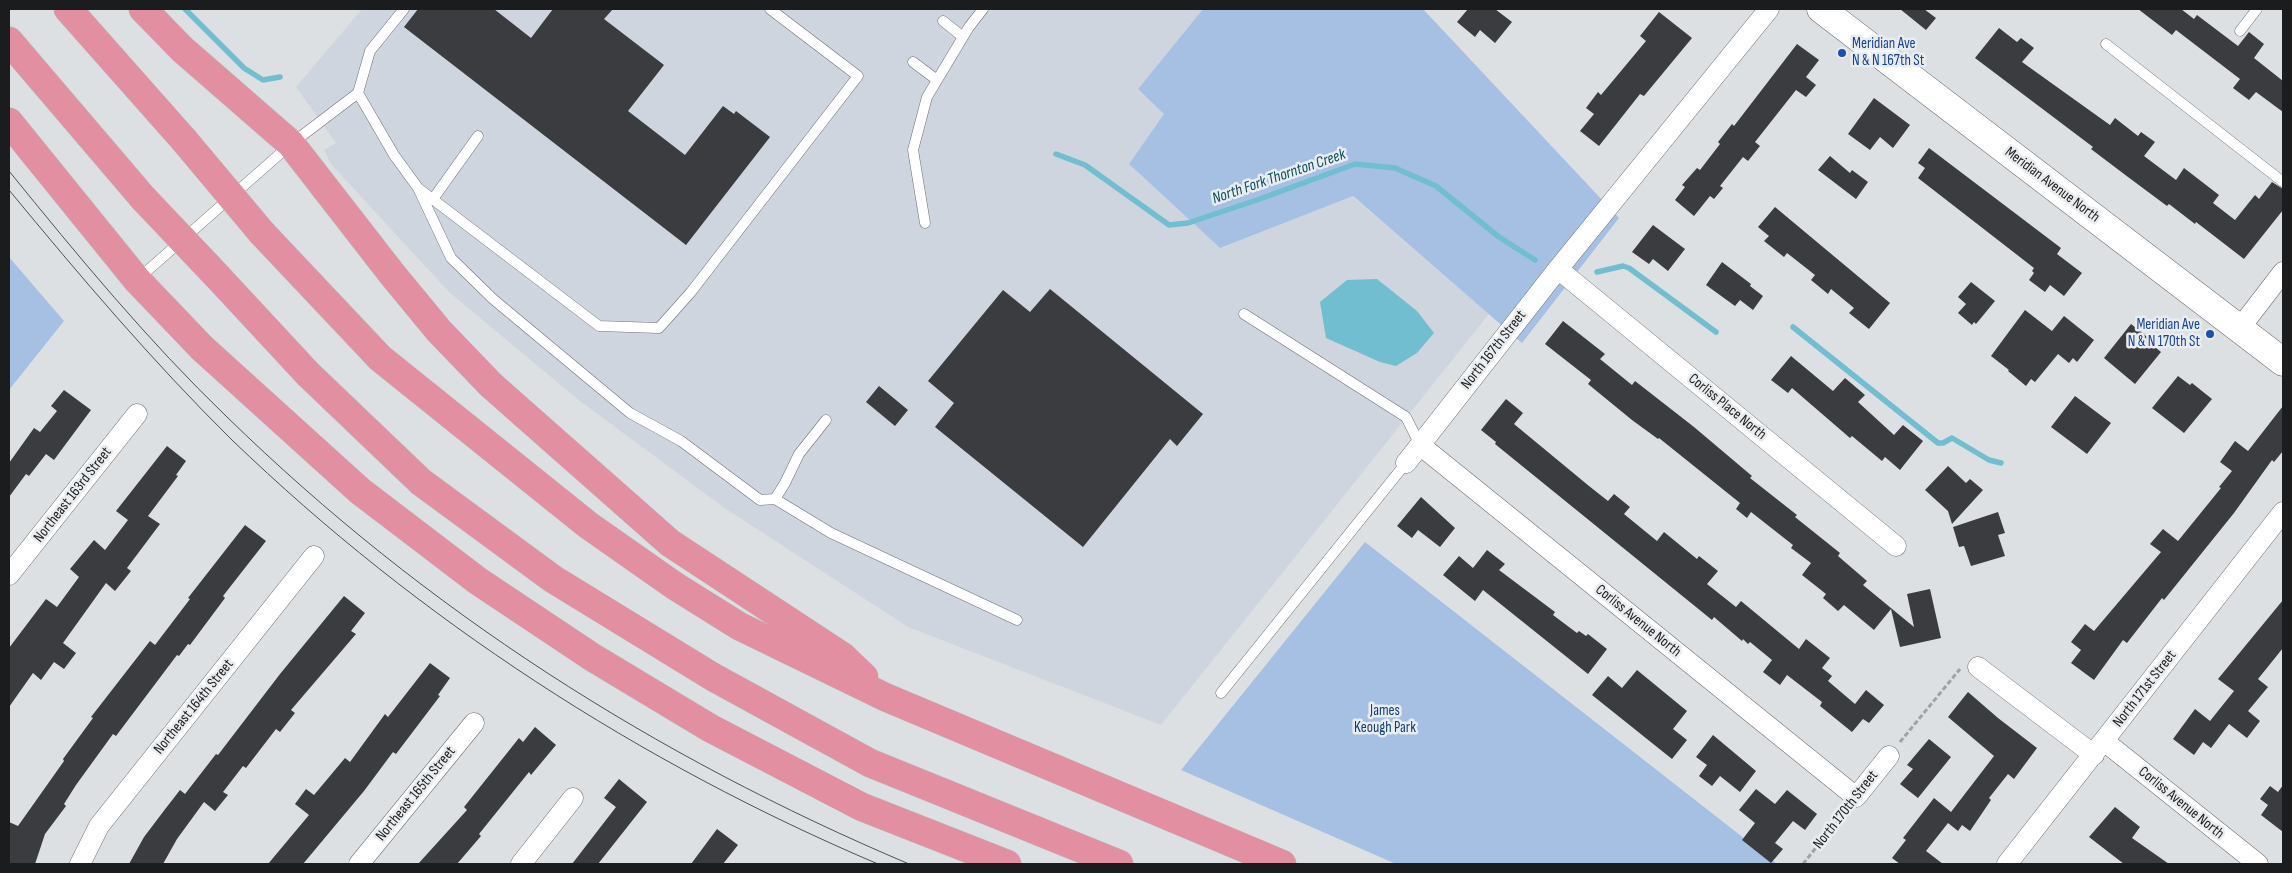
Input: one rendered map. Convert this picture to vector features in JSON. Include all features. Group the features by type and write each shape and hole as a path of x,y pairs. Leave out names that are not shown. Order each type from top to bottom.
{"highway":[{"path":"68,9 184,140 262,233 380,358 588,525 675,586 740,626 885,697 1282,864"},
{"path":"142,9 189,55 290,144 439,331 491,385 670,543 842,656 885,697"},
{"path":"9,41 144,198 308,374 421,482 553,578 713,677 870,762 1119,864"},
{"path":"9,122 137,280 202,348 300,439 360,491 478,581 592,657 710,728 862,807 1007,864"}],"street":[{"name":"North 167th Street","path":"1406,463 1558,269 1769,9"},
{"name":"Meridian Avenue North","path":"1821,9 2283,362"},
{"name":"Corliss Place North","path":"1558,269 1896,546"},
{"path":"2240,328 2283,272"},
{"name":"Northeast 163rd Street","path":"9,575 137,414"},
{"name":"Corliss Avenue North","path":"1420,446 1856,797"},
{"name":"North 171st Street","path":"2007,864 2283,512"},
{"name":"Northeast 164th Street","path":"80,863 99,826 314,556"},
{"name":"Corliss Avenue North","path":"1978,667 2099,748 2258,864"},
{"name":"Northeast 165th Street","path":"359,864 474,723"},
{"name":"North 170th Street","path":"1856,797 1889,756"},
{"path":"521,864 573,798"}],"lane":[{"path":"137,280 290,144 358,93 370,50 404,9"},
{"path":"418,188 599,326 659,328 691,292 858,76 770,9"},
{"path":"926,223 912,150 926,97 963,37 983,9"},
{"path":"2240,31 2257,9"},
{"path":"942,21 963,37"},
{"path":"2106,44 2283,182"},
{"path":"913,62 937,80"},
{"path":"358,93 394,155 418,188 451,258 493,299 630,413 681,441 760,500 775,499 831,533 1017,620"},
{"path":"433,199 478,136"},
{"path":"1244,314 1406,417 1420,446"},
{"path":"775,499 799,454 826,420"},
{"name":"North 167th Street","path":"1221,693 1406,463"}],"path":[{"path":"1889,756 1968,660 1978,667"},
{"name":"North 170th Street","path":"1803,864 1856,797"}],"shaded area":[{"path":"362,9 1203,9 1138,89 1165,114 1129,164 1220,248 1352,196 1489,314 1161,725 908,627 723,507 580,401 449,292 331,164 324,150 336,143 296,87"},
{"path":"1377,279 1417,311 1434,333 1417,353 1396,366 1380,362 1326,338 1320,302 1347,280"}],"green space":[{"path":"1203,9 1423,9 1619,218 1522,343 1353,196 1220,248 1129,164 1164,114 1138,89"},
{"path":"9,257 64,321 9,390"},
{"name":"James Keough Park","path":"1365,542 1777,864 1396,864 1181,770"}],"building":[{"path":"418,9 494,9 531,38 553,9 613,9 604,19 664,65 628,111 685,155 723,106 734,114 736,111 770,137 686,245 404,27"},
{"path":"1468,9 1495,9 1512,22 1495,43 1480,30 1475,37 1457,22"},
{"path":"1900,9 1924,9 1936,18 1926,30"},
{"path":"2138,9 2181,9 2194,19 2197,15 2238,46 2249,32 2264,44 2254,58 2283,81 2283,112 2256,92 2249,100 2233,88 2240,79 2176,30 2172,35"},
{"path":"1659,12 1692,38 1644,96 1640,94 1599,146 1580,131 1594,114 1586,108 1598,92 1601,95 1646,41 1640,36"},
{"path":"1999,28 2017,42 2021,38 2034,48 2022,62 2110,125 2115,118 2138,136 2141,132 2155,142 2144,156 2176,180 2184,168 2219,195 2213,203 2235,220 2255,195 2259,199 2272,182 2283,189 2283,210 2244,259 2196,222 2195,224 2169,204 2167,206 2128,177 2091,149 2093,147 1975,58"},
{"path":"1797,44 1819,60 1806,77 1816,85 1806,97 1796,90 1755,142 1760,146 1748,161 1743,157 1720,186 1723,188 1714,199 1710,196 1694,216 1675,200 1685,187 1682,185 1697,168 1700,170 1720,144 1718,142 1732,124 1734,126"},
{"path":"1874,98 1910,125 1893,148 1880,137 1870,150 1848,134"},
{"path":"1929,148 2061,248 2057,254 2082,273 2064,296 2050,285 2045,292 2029,280 2034,273 2032,271 2034,268 1918,178 1925,168 1918,163"},
{"path":"1830,156 1850,173 1852,170 1868,182 1856,199 1818,170"},
{"path":"1775,207 1890,303 1869,329 1849,313 1854,308 1831,289 1828,294 1811,280 1815,275 1787,253 1784,257 1764,241 1769,236 1758,227"},
{"path":"1653,225 1685,249 1668,271 1653,259 1649,264 1632,252"},
{"path":"1722,262 1751,284 1750,286 1763,296 1753,310 1740,300 1735,306 1706,285"},
{"path":"1971,282 1995,301 1976,324 1974,322 1972,325 1958,313 1966,304 1958,297"},
{"path":"1050,289 1203,414 1177,446 1170,439 1083,547 935,427 954,403 928,381 1003,290 1030,312"},
{"path":"2025,310 2052,331 2064,316 2094,340 2077,362 2073,358 2069,363 2058,354 2035,382 2031,379 2026,386 1991,356"},
{"path":"1563,321 1605,354 1600,359 1632,385 1635,381 1694,427 1752,476 1750,478 1797,515 1795,517 1840,553 1838,556 1867,581 1863,585 1914,627 1907,594 1930,589 1941,638 1900,647 1891,609 1874,630 1844,605 1838,611 1823,598 1826,594 1802,575 1811,563 1791,548 1793,545 1751,512 1747,518 1736,509 1740,503 1659,438 1632,420 1588,384 1591,380 1545,344"},
{"path":"2131,324 2151,340 2149,342 2161,352 2135,384 2104,358"},
{"path":"1791,356 1833,391 1845,378 1865,395 1858,402 1894,435 1903,425 1923,441 1900,470 1885,457 1882,461 1852,436 1850,438 1792,388 1788,393 1771,380"},
{"path":"2178,376 2190,385 2192,383 2212,399 2184,433 2152,408"},
{"path":"879,386 908,410 895,426 866,402"},
{"path":"64,390 91,410 54,460 46,454 29,476 26,474 9,497 9,463 34,428 40,432 57,411 51,406"},
{"path":"2075,396 2111,423 2087,454 2051,427"},
{"path":"1506,399 1523,413 1514,424 1589,486 1608,501 1614,494 1630,507 1624,514 1657,541 1664,532 1697,559 1699,556 1718,571 1707,584 1736,607 1741,601 1799,649 1806,639 1830,658 1822,668 1832,676 1828,681 1855,704 1866,690 1884,705 1869,723 1863,719 1852,732 1820,706 1822,702 1787,675 1780,685 1763,672 1772,660 1750,642 1748,644 1743,639 1742,641 1714,617 1712,620 1495,444 1496,442 1481,430"},
{"path":"2283,406 2283,451 2274,462 2272,460 2234,513 2164,600 2162,598 2127,643 2123,640 2094,680 2071,663 2081,650 2071,642 2085,624 2094,631 2161,552 2150,544 2163,529 2178,541 2221,488 2219,487 2232,471 2220,462 2235,441 2248,451"},
{"path":"167,446 186,461 176,475 178,476 148,516 160,524 127,568 131,571 115,591 106,583 63,643 76,653 64,669 54,662 41,680 33,673 9,707 9,648 46,599 57,607 79,577 70,569 94,540 105,550 128,520 116,511"},
{"path":"1948,466 1966,483 1970,479 1983,490 1952,524 1948,511 1925,490"},
{"path":"1421,497 1455,528 1440,547 1418,530 1412,538 1397,526"},
{"path":"1998,512 2005,533 1998,535 2005,556 1971,566 1964,546 1959,547 1953,527"},
{"path":"245,525 266,541 223,596 225,598 190,645 188,644 179,656 177,655 116,736 113,734 76,785 64,804 66,806 45,834 35,864 9,864 9,822 18,826 93,718 91,717 150,641 155,645 190,599 188,598"},
{"path":"1487,550 1505,564 1499,570 1555,612 1553,615 1577,633 1579,631 1586,636 1588,634 1607,649 1588,674 1483,590 1475,601 1443,575 1459,556 1473,568"},
{"path":"344,596 365,613 351,631 356,634 291,710 295,713 280,732 276,729 246,768 243,766 223,792 228,795 215,811 204,802 177,839 163,864 129,864 144,837 180,790 185,794 216,754 218,755 280,674"},
{"path":"2283,600 2283,648 2258,679 2268,687 2248,711 2260,721 2247,738 2229,724 2211,748 2203,742 2194,755 2173,739 2195,709 2210,721 2234,691 2218,679"},
{"path":"430,663 450,678 438,695 440,696 396,754 393,752 364,791 303,864 268,864 309,815 295,804 306,789 314,795 345,758 350,762 385,714 388,717"},
{"path":"1637,670 1687,711 1673,729 1687,740 1672,759 1592,695 1608,676 1622,688"},
{"path":"1968,692 2037,748 2014,779 2008,774 1989,798 1991,800 1970,831 1962,825 1958,831 1948,823 1926,851 1943,864 1900,864 1892,858 1906,840 1903,838 1934,798 1951,812 1994,756 1948,717"},
{"path":"535,727 556,745 531,775 529,772 479,834 481,836 457,864 418,864 467,810 464,807 519,738 523,742"},
{"path":"1713,735 1756,771 1740,792 1720,776 1712,786 1699,776 1707,765 1696,757"},
{"path":"1929,739 1951,757 1918,798 1900,784 1913,769 1907,765"},
{"path":"619,779 647,802 598,864 572,864 616,807 604,798"},
{"path":"2283,785 2283,832 2261,815 2268,805 2260,799 2270,786 2278,792"},
{"path":"1756,789 1775,804 1787,790 1817,814 1805,830 1793,821 1775,843 1783,849 1771,863 1742,840 1755,823 1739,810"},
{"path":"2115,807 2140,827 2132,838 2169,864 2124,864 2089,837"},
{"path":"717,829 738,845 723,864 691,864"}],"waterway":[{"name":"North Fork Thornton Creek","path":"185,9 244,68 263,80 280,77"},
{"name":"North Fork Thornton Creek","path":"1056,154 1085,165 1169,225 1188,223 1355,164 1395,168 1436,186 1499,237 1535,260"},
{"name":"North Fork Thornton Creek","path":"1597,272 1623,266 1629,268 1716,332"},
{"path":"1793,327 1938,443 1943,443 1952,438 1989,460 2001,463"}],"tram line":[{"path":"9,171 114,297 198,388 303,487 382,554 463,615 547,673 634,726 723,776 815,822 909,864"},
{"path":"9,190 117,318 202,410 304,506 378,568 456,627 536,682 618,733 703,780 790,824 878,864"}],"place":[{"name":"Meridian Ave N & N 167th St","path":"1842,53"},
{"name":"Meridian Ave N & N 170th St","path":"2210,334"}]}
